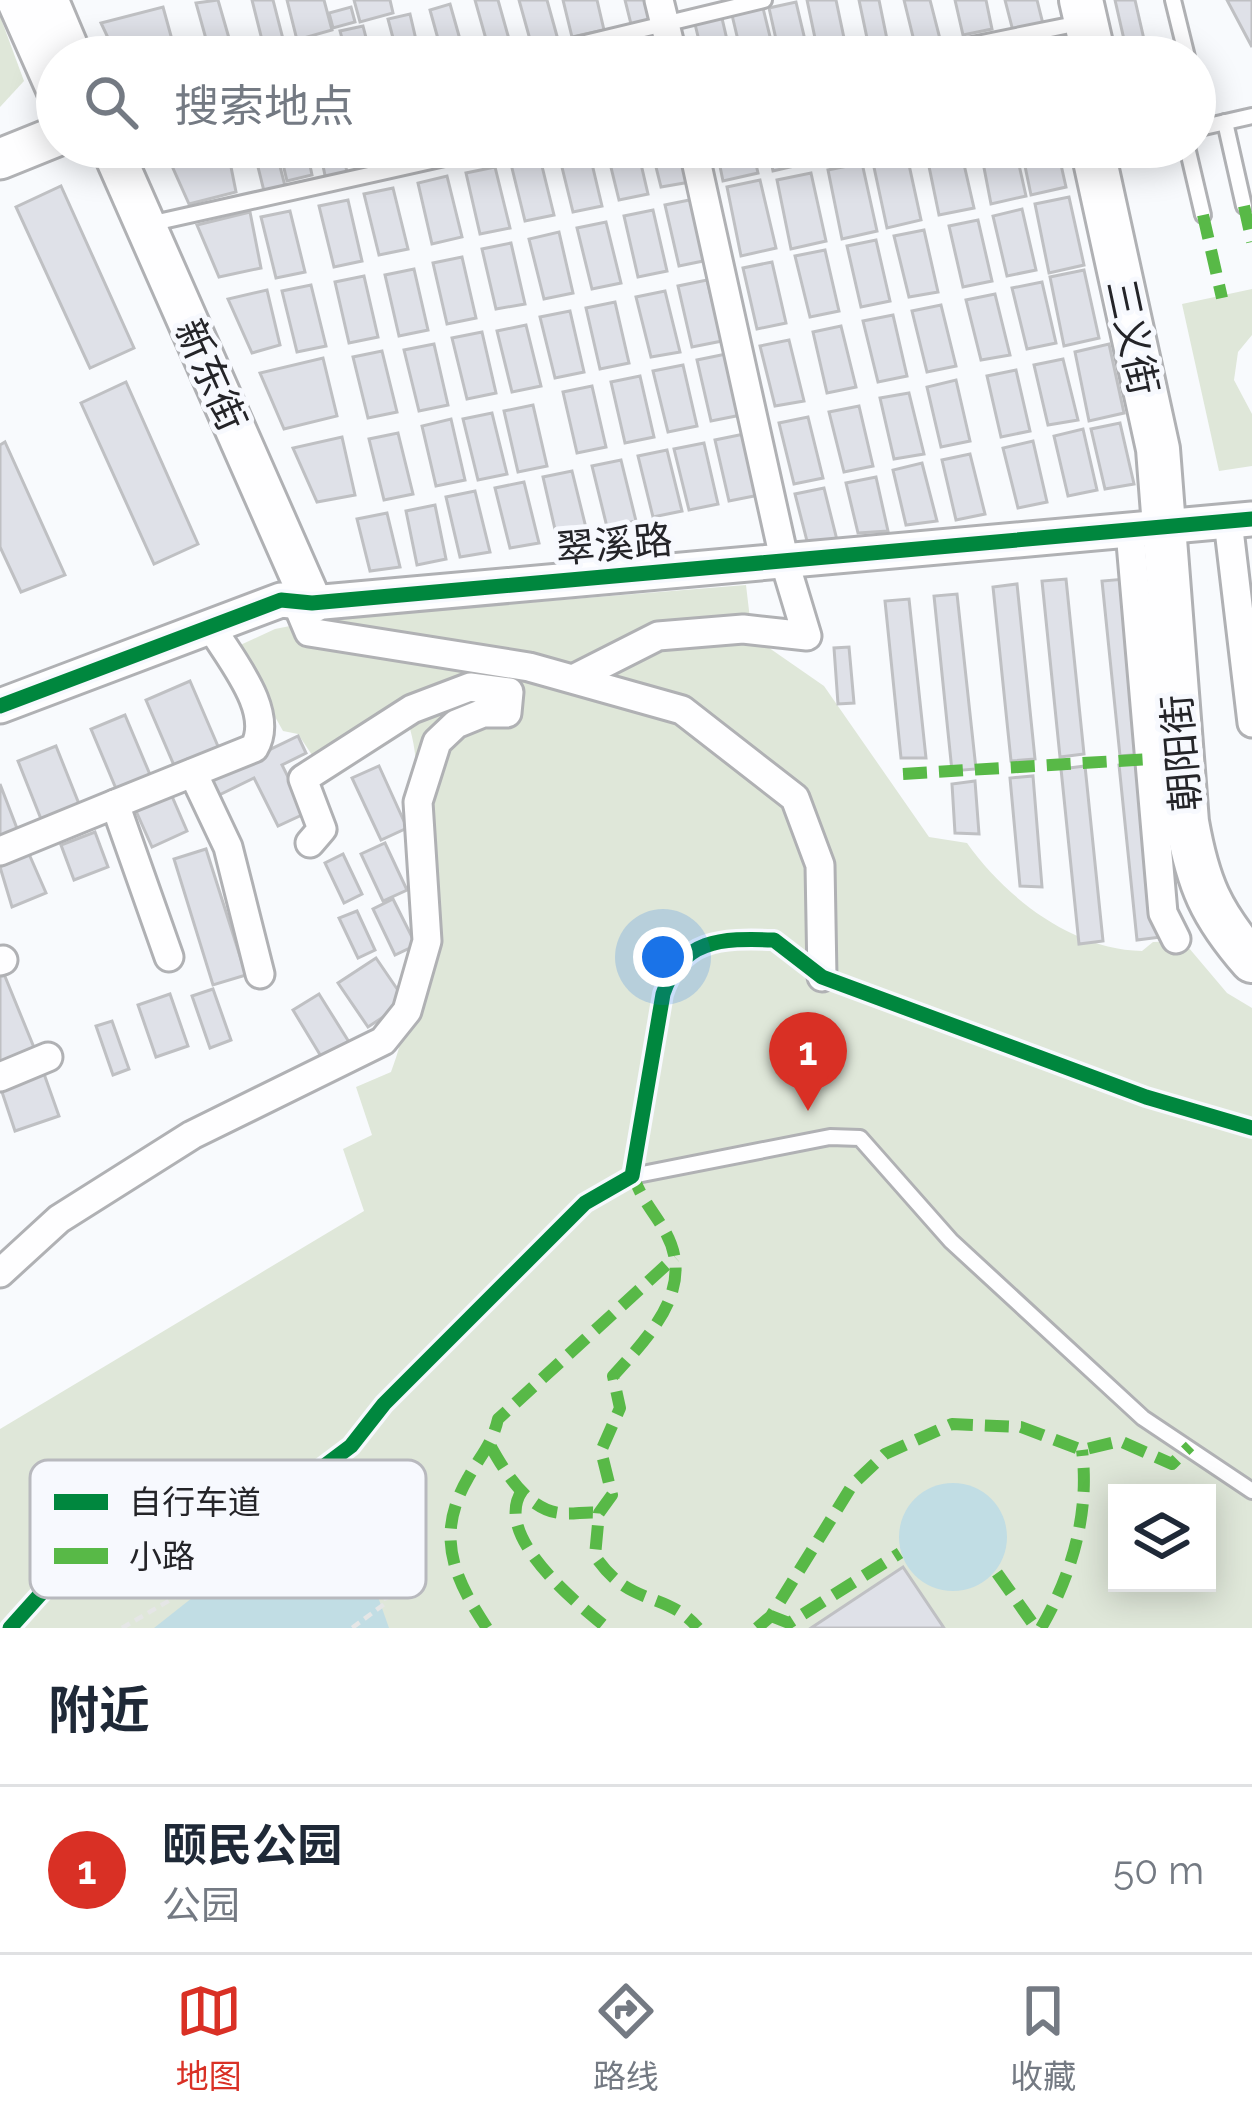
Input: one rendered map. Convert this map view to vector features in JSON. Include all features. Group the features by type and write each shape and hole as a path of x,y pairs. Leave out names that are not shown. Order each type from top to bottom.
{"main road":[{"path":"17,0 36,43"},
{"path":"48,0 63,36"},
{"path":"0,159 36,144"},
{"name":"新东街","path":"110,168 296,601"},
{"name":"新东街","path":"112,168 144,225 296,601"},
{"name":"三义街","path":"1097,168 1158,449 1193,525"},
{"name":"三义街","path":"1120,168 1186,458 1193,525"},
{"name":"朝阳街","path":"1193,525 1213,810 1225,875 1252,924"},
{"name":"朝阳街","path":"1193,525 1186,822 1198,882 1222,926 1252,962"}],"street":[{"path":"577,677 658,637 743,628 807,636 785,563 698,168"},
{"path":"1193,525 1252,723"},
{"path":"1176,939 1163,913 1193,525"},
{"name":"翠溪路","path":"0,706 210,625 296,601 1193,525"},
{"path":"296,601 309,632 577,677 682,710 796,798 820,865 822,977"},
{"path":"0,851 254,748 263,733 261,715 210,625"},
{"path":"0,1273 58,1219 192,1135 382,1041 407,1011 427,940 418,802 437,742 456,724 483,713 507,713 509,692 470,688 412,709 337,752 303,779 322,829 310,844"},
{"path":"194,773 228,848 260,974"},
{"path":"116,804 169,957"},
{"path":"0,1077 48,1057"}],"lane":[{"path":"588,36 662,11 764,0"},
{"path":"1173,0 1181,36"},
{"path":"1004,36 1069,21"},
{"path":"1216,124 1252,116"},
{"path":"1225,122 1244,206"},
{"path":"144,225 400,168"},
{"path":"1192,168 1203,214"},
{"path":"632,1176 830,1136 860,1138 952,1241 1143,1418 1252,1490"}],"path":[{"path":"350,1460 351,1446"},
{"path":"122,1628 174,1598"},
{"path":"352,1628 387,1602 385,1598"}],"shaded area":[{"path":"0,16 24,81 0,107"},
{"path":"1252,289 1252,335 1238,352 1234,380 1252,414 1252,466 1219,471 1182,304"},
{"path":"746,585 752,636 824,686 929,837 967,843 1021,901 1066,931 1116,948 1142,951 1153,942 1183,941 1227,993 1252,1008 1252,1628 0,1628 0,1429 364,1211 343,1149 372,1135 356,1087 391,1072 407,1016 416,932 413,743 403,709 314,758 298,734 283,731 236,647 275,629 325,619"}],"water":[{"path":"953,1483 974,1487 991,1499 1003,1516 1007,1537 1003,1558 991,1575 974,1587 953,1591 932,1587 915,1575 903,1558 899,1537 903,1516 915,1499 932,1487"},
{"path":"192,1598 378,1598 389,1628 154,1628"}],"building":[{"path":"218,0 228,36 205,36 196,3"},
{"path":"252,0 273,0 282,36 261,36"},
{"path":"287,0 324,0 332,30 296,36"},
{"path":"354,0 390,0 393,13 360,22"},
{"path":"475,0 498,0 508,36 485,36"},
{"path":"519,0 547,0 557,36 529,36"},
{"path":"563,0 597,0 604,30 572,36"},
{"path":"625,0 650,0 655,22 632,28"},
{"path":"807,0 836,0 844,36 815,36"},
{"path":"859,0 879,0 886,36 867,36"},
{"path":"904,0 930,0 939,36 913,36"},
{"path":"955,0 986,0 992,29 963,35"},
{"path":"1005,0 1037,0 1043,24 1013,31"},
{"path":"1115,0 1135,0 1143,36 1123,36"},
{"path":"1227,0 1252,0 1252,47"},
{"path":"796,2 804,36 775,36 769,8"},
{"path":"450,4 459,36 437,36 430,10"},
{"path":"163,7 171,36 107,36 101,23"},
{"path":"351,7 355,22 333,28 329,13"},
{"path":"763,8 770,36 737,36 732,15"},
{"path":"410,14 415,36 392,36 388,19"},
{"path":"721,14 726,36 698,36 694,20"},
{"path":"363,26 366,36 341,36 340,31"},
{"path":"173,168 231,168 236,192 189,204"},
{"path":"258,168 280,168 286,190 265,195"},
{"path":"284,168 310,168 312,175 287,181"},
{"path":"323,168 346,168 348,176 326,180"},
{"path":"495,168 510,228 480,234 466,173"},
{"path":"512,168 542,168 554,215 525,221"},
{"path":"562,168 593,168 602,206 573,212"},
{"path":"611,168 642,168 648,194 619,200"},
{"path":"656,168 686,168 690,182 661,187"},
{"path":"720,168 757,168 758,173 723,181"},
{"path":"863,168 877,231 842,239 828,170"},
{"path":"874,168 910,168 921,220 887,228"},
{"path":"929,168 965,168 974,208 939,215"},
{"path":"984,168 1020,168 1026,196 991,204"},
{"path":"1025,168 1062,168 1066,187 1031,195"},
{"path":"811,173 826,241 791,249 777,180"},
{"path":"447,176 462,237 432,244 418,183"},
{"path":"760,180 776,248 741,256 727,187"},
{"path":"61,186 134,348 90,368 16,207"},
{"path":"393,188 408,249 379,255 364,194"},
{"path":"1069,197 1084,265 1049,273 1035,204"},
{"path":"694,199 708,260 679,266 665,205"},
{"path":"348,200 362,261 334,267 319,206"},
{"path":"1022,209 1036,270 1007,276 993,216"},
{"path":"653,210 667,271 638,277 624,216"},
{"path":"290,211 305,272 276,278 261,217"},
{"path":"250,212 261,268 219,277 197,225"},
{"path":"978,220 992,281 963,287 949,226"},
{"path":"606,222 621,283 592,289 577,228"},
{"path":"924,230 938,292 909,297 894,236"},
{"path":"559,232 573,293 544,299 529,239"},
{"path":"876,240 890,301 861,307 847,246"},
{"path":"511,243 525,304 496,309 482,249"},
{"path":"825,250 839,311 810,317 795,256"},
{"path":"462,257 476,318 447,324 433,263"},
{"path":"772,262 786,323 757,329 743,268"},
{"path":"414,269 428,330 399,336 385,275"},
{"path":"1084,270 1099,338 1064,346 1050,277"},
{"path":"364,276 378,337 349,343 335,282"},
{"path":"707,280 722,341 692,347 678,286"},
{"path":"1042,282 1056,343 1027,349 1012,288"},
{"path":"311,285 326,346 297,352 282,291"},
{"path":"267,290 280,345 252,353 228,299"},
{"path":"665,291 680,352 651,357 636,297"},
{"path":"995,294 1010,355 981,360 966,300"},
{"path":"615,302 629,363 600,369 586,308"},
{"path":"941,305 956,366 927,372 912,311"},
{"path":"570,311 584,372 555,378 540,317"},
{"path":"893,315 907,376 878,382 863,321"},
{"path":"526,325 541,386 512,392 497,331"},
{"path":"841,326 856,387 827,393 813,332"},
{"path":"482,332 496,393 467,399 452,338"},
{"path":"789,340 804,401 775,406 760,346"},
{"path":"434,344 448,405 419,411 404,350"},
{"path":"1109,344 1124,413 1089,421 1075,352"},
{"path":"382,351 397,412 368,418 353,357"},
{"path":"726,354 741,415 711,421 697,360"},
{"path":"323,358 337,416 284,429 260,373"},
{"path":"1063,359 1078,420 1048,425 1034,365"},
{"path":"683,365 697,426 668,432 653,371"},
{"path":"1016,370 1030,431 1001,437 987,376"},
{"path":"640,376 654,437 625,443 611,382"},
{"path":"956,380 970,441 941,447 927,387"},
{"path":"126,382 198,544 154,564 81,403"},
{"path":"592,386 606,447 577,453 563,392"},
{"path":"909,393 924,454 894,459 880,398"},
{"path":"533,405 547,466 518,472 504,411"},
{"path":"859,406 873,466 844,472 829,412"},
{"path":"492,413 507,474 478,480 463,419"},
{"path":"808,417 823,478 794,484 779,423"},
{"path":"451,419 465,480 436,486 422,426"},
{"path":"1120,423 1134,484 1105,489 1091,429"},
{"path":"1083,429 1097,490 1068,496 1054,436"},
{"path":"398,433 413,494 384,500 369,439"},
{"path":"744,434 759,495 729,501 715,440"},
{"path":"342,437 355,495 317,502 293,448"},
{"path":"1033,441 1047,502 1018,508 1003,448"},
{"path":"5,442 65,575 21,592 0,547 0,445"},
{"path":"704,443 718,504 689,510 674,449"},
{"path":"667,450 682,511 653,517 638,456"},
{"path":"970,454 985,514 956,520 942,460"},
{"path":"621,460 636,521 607,527 592,466"},
{"path":"922,463 937,521 906,525 893,470"},
{"path":"572,471 587,532 557,538 543,477"},
{"path":"876,477 888,531 858,533 846,483"},
{"path":"524,482 539,543 510,548 495,488"},
{"path":"824,488 837,540 807,541 795,494"},
{"path":"475,491 490,552 460,557 446,497"},
{"path":"435,505 446,559 417,565 406,511"},
{"path":"387,513 400,567 370,571 357,519"},
{"path":"1066,579 1084,754 1060,757 1042,581"},
{"path":"1125,579 1143,754 1120,756 1102,581"},
{"path":"1017,584 1035,759 1011,761 993,587"},
{"path":"957,594 976,769 952,771 934,596"},
{"path":"909,599 926,758 901,758 885,601"},
{"path":"849,647 854,703 838,704 834,648"},
{"path":"190,681 220,751 176,770 146,700"},
{"path":"125,715 151,777 117,791 91,729"},
{"path":"298,736 306,753 282,765 306,813 278,826 254,778 215,797 207,780"},
{"path":"56,746 81,809 43,824 18,761"},
{"path":"1142,762 1161,937 1137,940 1119,765"},
{"path":"379,766 407,828 381,840 352,778"},
{"path":"1085,766 1103,941 1079,944 1061,769"},
{"path":"1033,776 1042,887 1020,886 1010,778"},
{"path":"975,781 979,834 955,833 952,784"},
{"path":"0,784 18,831 0,838"},
{"path":"171,794 187,831 152,847 136,811"},
{"path":"95,832 108,867 74,880 61,845"},
{"path":"385,843 407,890 383,901 361,854"},
{"path":"206,849 246,975 213,985 174,859"},
{"path":"29,854 46,893 12,907 0,867"},
{"path":"343,854 362,894 344,903 325,863"},
{"path":"393,899 416,945 395,955 373,909"},
{"path":"357,911 375,950 358,958 339,918"},
{"path":"376,958 406,1002 368,1027 338,983"},
{"path":"4,974 35,1050 0,1064 0,976"},
{"path":"213,989 231,1040 210,1048 192,996"},
{"path":"170,994 188,1046 156,1057 138,1005"},
{"path":"319,994 349,1042 322,1058 293,1010"},
{"path":"112,1021 129,1069 113,1075 96,1026"},
{"path":"43,1071 59,1116 15,1131 0,1086"},
{"path":"903,1567 944,1628 811,1628"}],"marked path":[{"path":"1244,206 1252,242"},
{"path":"1203,215 1222,298"},
{"path":"903,774 1150,759"},
{"path":"633,1170 640,1192 673,1249 676,1270 673,1290 655,1326 613,1376 620,1408 601,1451 612,1495 599,1513 595,1556 622,1584 673,1608 698,1628"},
{"path":"487,1628 465,1591 452,1555 452,1518 468,1478 498,1419 675,1257"},
{"path":"757,1628 771,1616 853,1484 885,1454 952,1424 1021,1427 1082,1450 1120,1441 1172,1464 1190,1446"},
{"path":"491,1447 511,1478 538,1505 560,1513 599,1513"},
{"path":"1041,1628 1062,1587 1076,1542 1083,1497 1082,1450"},
{"path":"522,1491 516,1508 527,1547 558,1585 607,1628"},
{"path":"771,1616 789,1623 900,1553"},
{"path":"997,1573 1036,1628"}],"cycle path":[{"path":"0,706 281,600 312,603 1252,519"},
{"path":"332,1460 585,1203 632,1176 663,994 680,962 705,946 774,940 822,977 1146,1097 1252,1128"},
{"path":"10,1628 37,1598"}],"place":[{"name":"颐民公园","path":"808,1111"}]}
